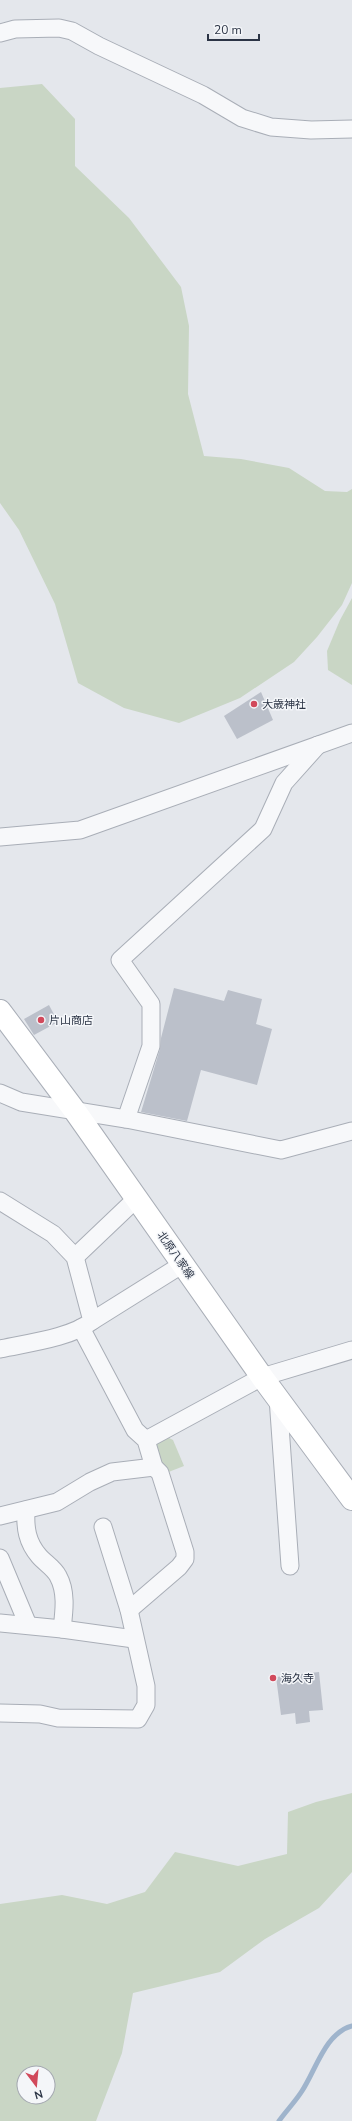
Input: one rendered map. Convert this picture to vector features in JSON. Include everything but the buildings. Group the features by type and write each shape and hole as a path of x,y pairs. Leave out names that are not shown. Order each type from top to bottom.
{"main road":[{"name":"北原八家線","path":"0,1011 75,1111 262,1377 352,1499"}],"street":[{"path":"0,33 15,30 59,28 72,31 99,46 203,95 242,118 271,127 311,130 352,129"},
{"path":"0,837 80,830 352,733"},
{"path":"126,1119 151,1046 151,1004 120,960 263,829 284,783 318,745"},
{"path":"0,1093 21,1102 126,1119 281,1150 352,1131"},
{"path":"75,1257 136,1198"},
{"path":"0,1201 53,1234 75,1257 87,1325 134,1430 146,1440 154,1467 160,1473 185,1552 185,1559 179,1567 129,1610"},
{"path":"0,1349 52,1337 87,1325 183,1264"},
{"path":"146,1440 262,1377 352,1350"},
{"path":"278,1398 290,1566"},
{"path":"0,1516 57,1502 90,1482 112,1472 154,1467"},
{"path":"26,1510 27,1536 39,1557 48,1564 59,1577 64,1604 62,1629"},
{"path":"0,1713 40,1714 58,1718 138,1719 146,1705 146,1686 134,1639 129,1610 103,1527"},
{"path":"0,1558 28,1625"},
{"path":"0,1623 62,1629 134,1639"}],"green space":[{"path":"42,84 75,119 75,166 129,218 181,287 189,326 188,394 204,456 241,459 289,468 325,491 347,492 352,489 352,583 342,605 317,637 294,662 240,698 179,723 124,708 78,683 55,604 19,530 0,503 0,88"},
{"path":"352,598 352,685 328,670 327,651 340,620"},
{"path":"163,1435 173,1440 184,1466 166,1473 151,1447"},
{"path":"352,1793 352,1872 319,1908 265,1939 220,1972 133,1993 122,2053 96,2121 0,2121 0,1904 62,1895 107,1904 145,1892 175,1852 238,1866 287,1854 288,1812 316,1802"}],"waterway":[{"path":"279,2121 302,2091 328,2044 335,2036 352,2026"}],"place":[{"name":"大歳神社","path":"254,704"},
{"name":"片山商店","path":"41,1020"},
{"name":"海久寺","path":"273,1678"}]}
